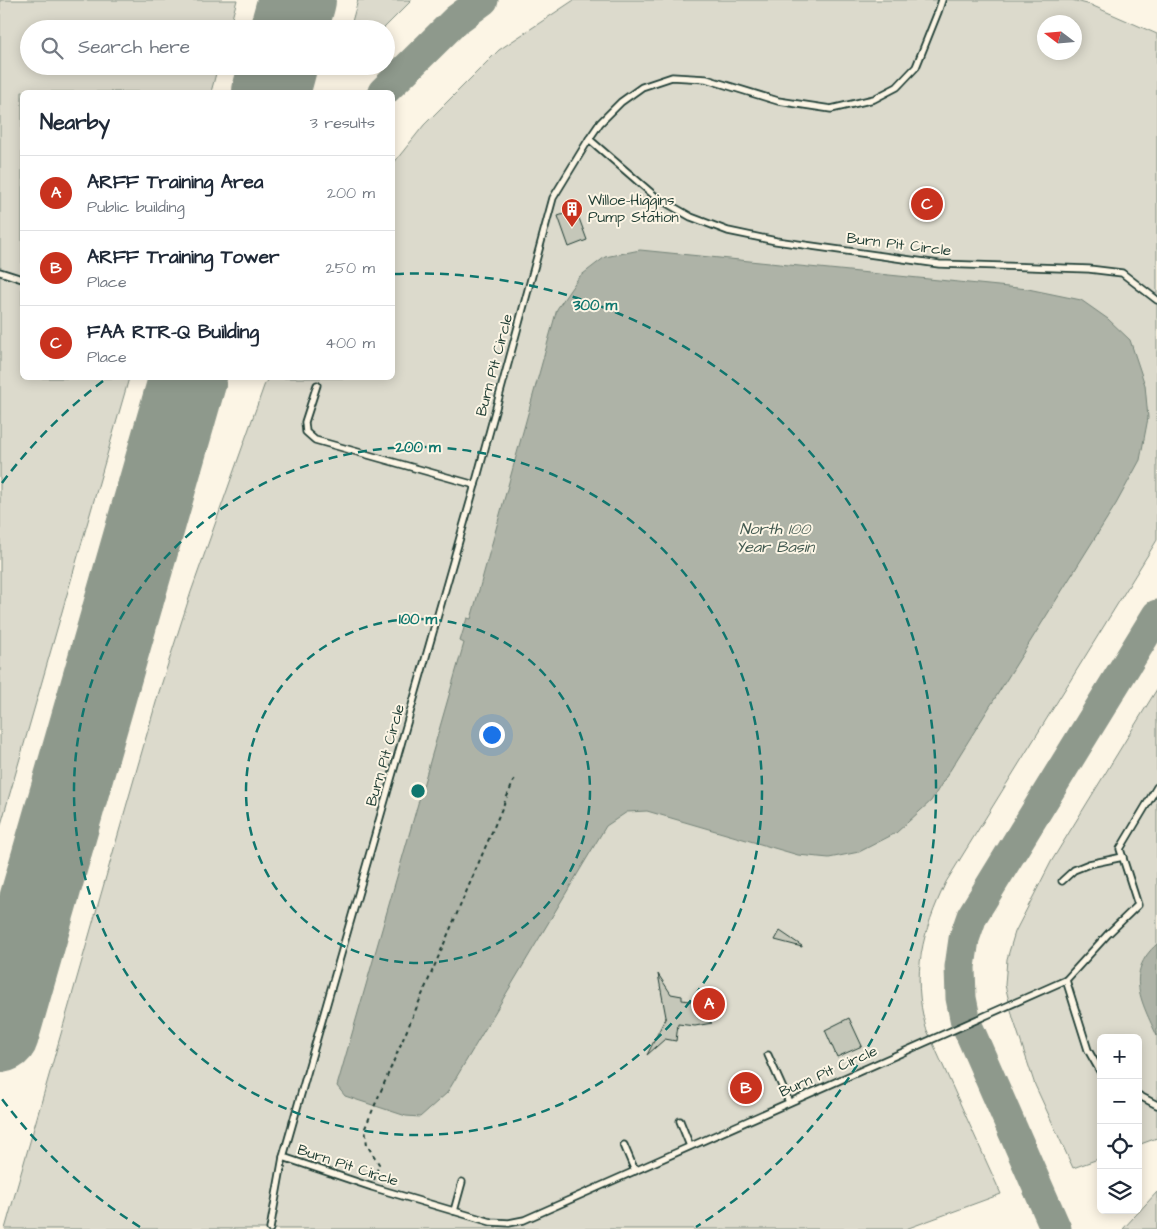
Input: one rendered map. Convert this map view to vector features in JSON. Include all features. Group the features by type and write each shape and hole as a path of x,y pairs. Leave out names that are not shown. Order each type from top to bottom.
{"lane":[{"path":"588,139 600,123 621,102 642,87 672,77 706,79 778,100 831,109 874,99 897,87 916,67 942,0"},
{"name":"Burn Pit Circle","path":"1066,980 524,1220 509,1223 491,1222 372,1187 283,1157 475,485 553,198 588,139 656,197 691,217 728,231 776,241 939,264 1089,269 1122,273 1157,300"},
{"path":"0,272 20,278"},
{"path":"317,385 305,422 306,432 315,440 475,485"},
{"path":"1097,1066 1088,1050 1066,980 1108,934 1138,905 1120,849 1157,787"},
{"path":"1062,882 1074,870 1123,857"},
{"path":"768,1056 789,1102"},
{"path":"1142,1097 1157,1105"},
{"path":"680,1121 690,1146"},
{"path":"624,1145 635,1171"},
{"path":"270,1229 283,1157"},
{"path":"454,1211 462,1182"}],"path":[{"path":"372,1187 379,1164 367,1145 365,1128 515,778"}],"shaded area":[{"path":"0,0 237,0 231,20 20,20 20,75 216,75 212,90 20,90 20,380 128,380 0,828"},
{"path":"358,0 412,0 392,20 352,20"},
{"path":"574,0 1072,0 1091,5 1157,34 1157,540 946,882 931,918 921,953 919,989 926,1028 1001,1194 906,1229 5,1229 159,692 191,592 264,386 267,380 395,380 395,161 424,125 499,50"},
{"path":"1157,689 1157,1138 1142,1144 1142,1034 1097,1034 1097,1159 1073,1168 1035,1085 1013,1018 1005,985 1007,959 1015,932 1051,862"},
{"path":"1157,1192 1157,1229 1123,1229 1137,1214 1142,1214 1142,1208"}],"water":[{"name":"North 100 Year Basin","path":"640,250 1028,289 1081,300 1108,319 1130,340 1145,385 1148,418 1140,460 1116,504 931,801 896,833 859,852 829,858 798,855 647,811 627,812 606,826 447,1093 420,1117 406,1116 345,1096 337,1086 464,643 460,641 467,618 471,619 557,309 579,277 605,257"},
{"path":"1157,944 1157,1036 1142,1000 1139,977 1141,966 1147,955"}],"building":[{"path":"939,194 942,209 915,213 912,198"},
{"name":"Willoe-Higgins Pump Station","path":"576,210 587,240 569,247 558,216"},
{"path":"780,931 802,946 802,947 775,940"},
{"path":"658,974 671,994 682,996 682,1000 698,1002 696,1014 712,1023 695,1026 678,1024 676,1041 665,1039 647,1055 666,1017"},
{"path":"849,1018 862,1046 837,1057 825,1030"},
{"path":"747,1074 755,1079 750,1087 756,1090 750,1101 736,1093"}],"taxiway":[{"path":"385,90 456,20 483,0"},
{"path":"156,490 204,380"},
{"path":"1056,1229 966,1023 961,998 960,967 964,939 972,916 1157,615"}],"runway":[{"path":"291,20 297,0"},
{"path":"272,90 276,75"},
{"path":"0,1034 187,380"}],"place":[{"name":"FAA RTR-Q Building","path":"927,204"},
{"name":"Willoe-Higgins Pump Station","path":"572,228"},
{"name":"ARFF Training Area","path":"709,1004"},
{"name":"ARFF Training Tower","path":"746,1088"}]}
